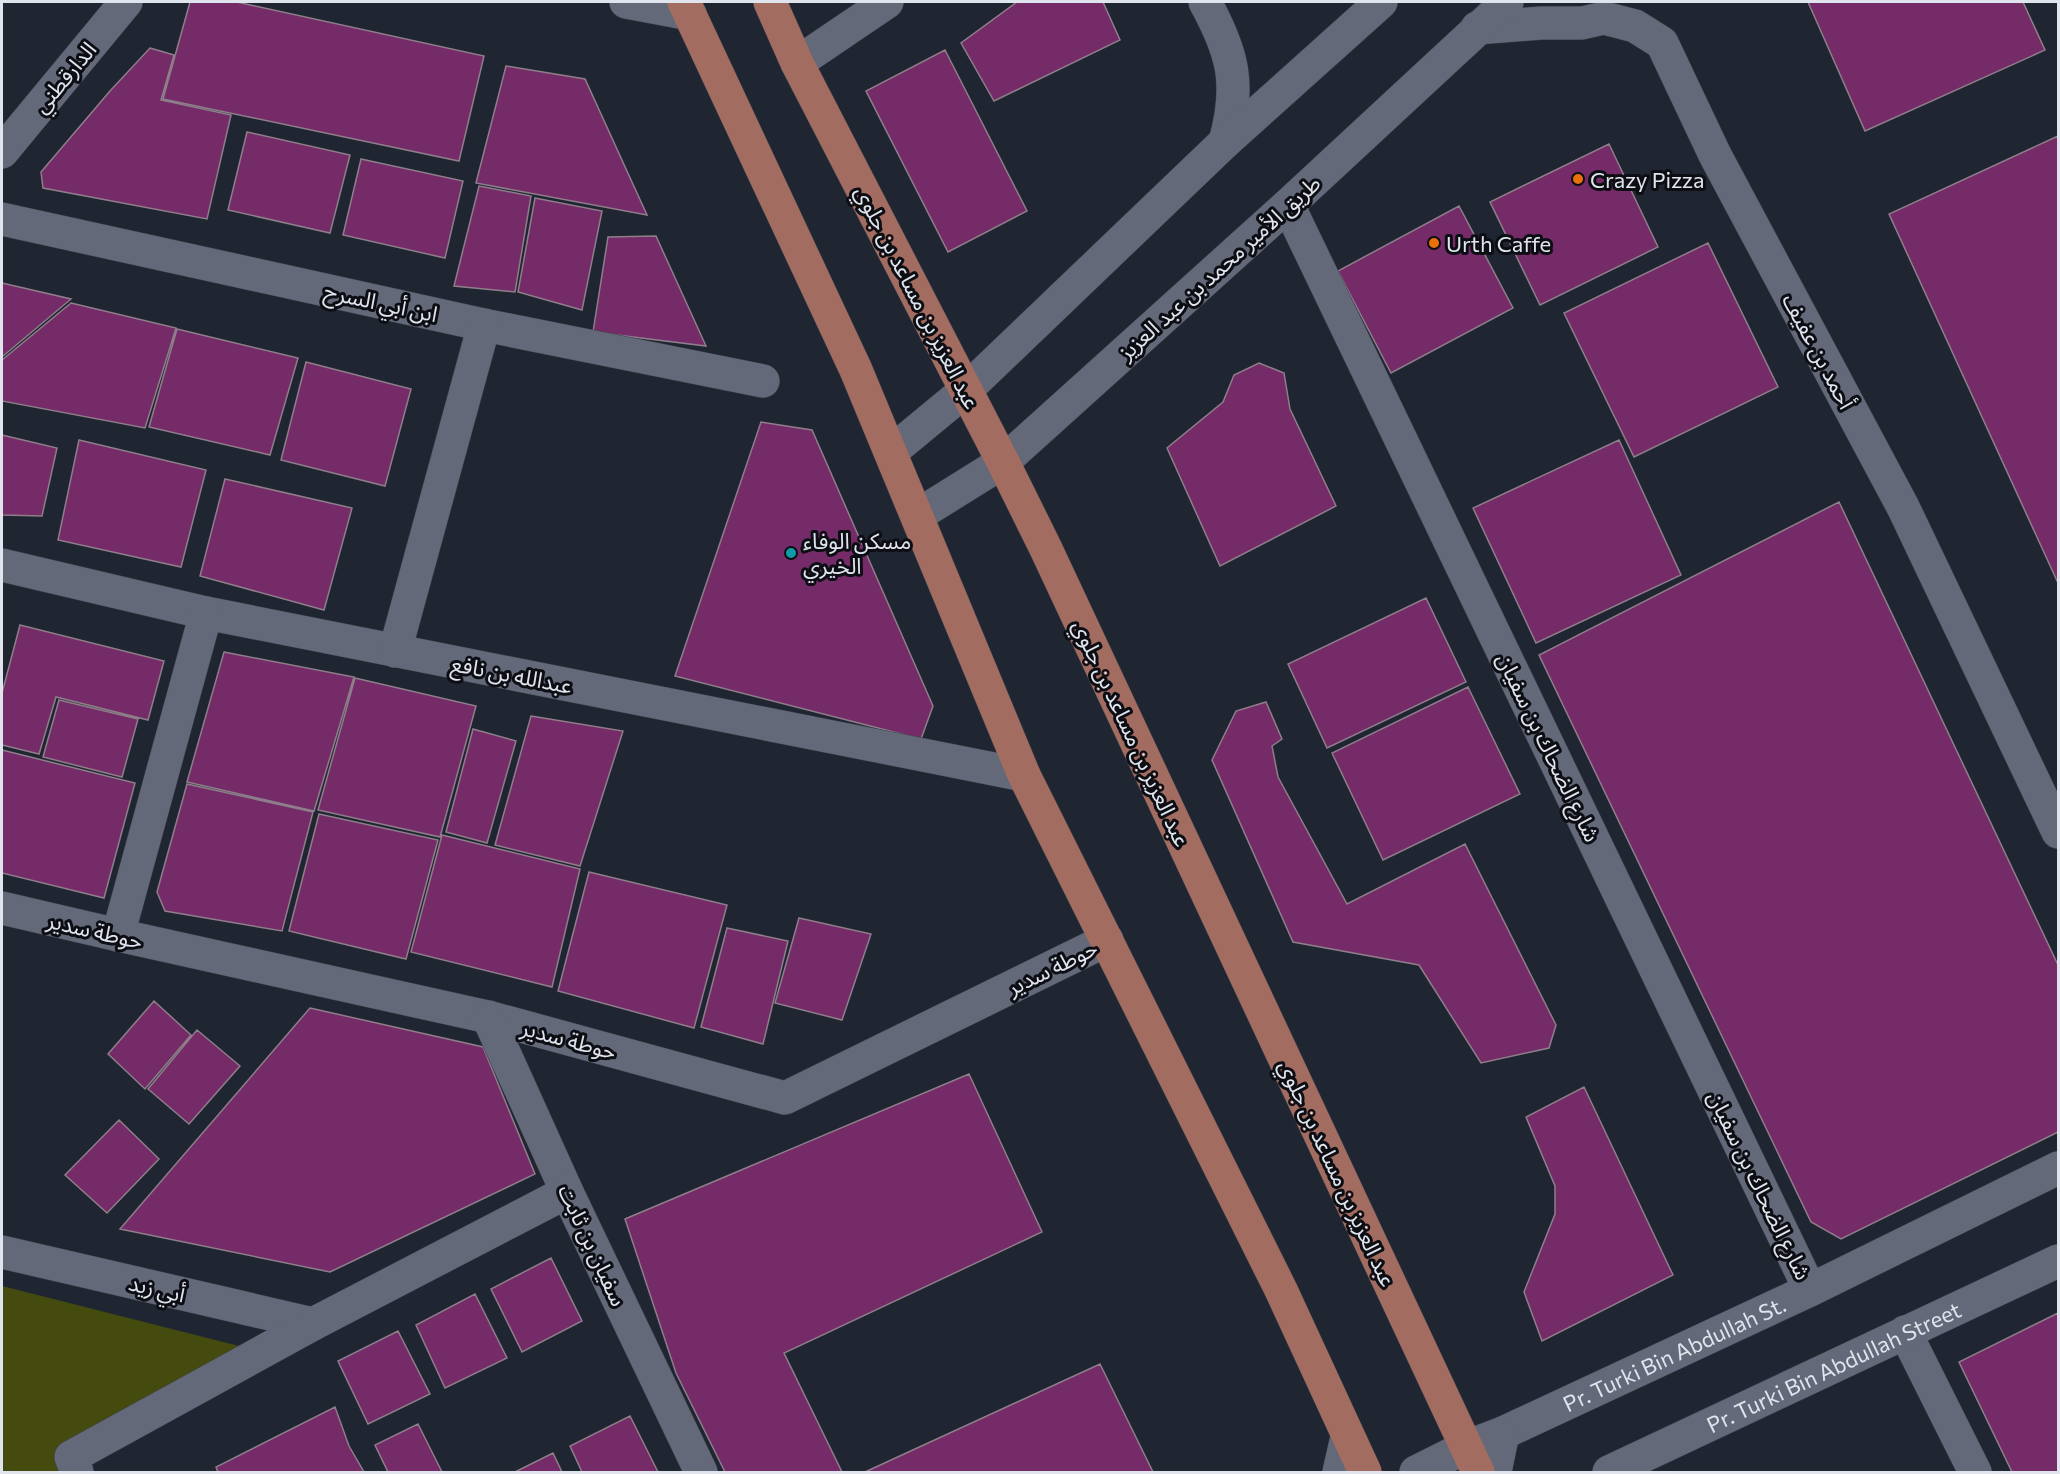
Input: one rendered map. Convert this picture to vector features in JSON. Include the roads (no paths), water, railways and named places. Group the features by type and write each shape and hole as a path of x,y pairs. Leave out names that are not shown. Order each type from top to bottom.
{"main road":[{"name":"عبد العزيز بن مساعد بن جلوي","path":"770,2 797,63 1003,462 1472,1460"},
{"path":"687,8 852,360 1024,775 1281,1290 1365,1473"}],"street":[{"name":"الدارقطني","path":"2,152 126,2"},
{"path":"626,2 687,8"},
{"path":"797,63 887,2"},
{"path":"1204,2 1226,43 1232,66 1234,92 1232,117 1225,142"},
{"path":"891,452 966,390 1225,142 1381,2"},
{"name":"طريق الأمير محمد بن عبد العزيز","path":"918,515 1003,462 1288,205 1507,2"},
{"name":"أحمد بن عفيف","path":"1477,28 1541,23 1582,23 1604,18 1635,26 1662,43 1715,155 1903,507 2058,832"},
{"name":"شارع الضحاك بن سفيان","path":"1288,205 1810,1290"},
{"name":"ابن أبي السرح","path":"2,219 484,325 763,381"},
{"path":"395,651 484,325"},
{"name":"عبدالله بن نافع","path":"2,565 206,613 1024,775"},
{"path":"118,935 206,613"},
{"name":"حوطة سدير","path":"2,908 488,1017 785,1098 1107,940"},
{"name":"سفيان بن ثابت","path":"488,1017 567,1192 700,1473"},
{"name":"Pr. Turki Bin Abdullah St.","path":"1416,1473 1472,1460 1503,1433 1810,1290 2058,1168"},
{"path":"74,1465 313,1324 567,1192"},
{"name":"أبي زيد","path":"2,1252 313,1324"},
{"name":"Pr. Turki Bin Abdullah Street","path":"1609,1473 2058,1261"},
{"path":"1905,1332 1976,1473"},
{"path":"1495,1473 1503,1433"},
{"path":"1339,1473 1347,1437"}],"place":[{"name":"Crazy Pizza","path":"1578,179"},
{"name":"Urth Caffe","path":"1434,243"},
{"name":"مسكن الوفاء الخيري","path":"791,553"}]}
